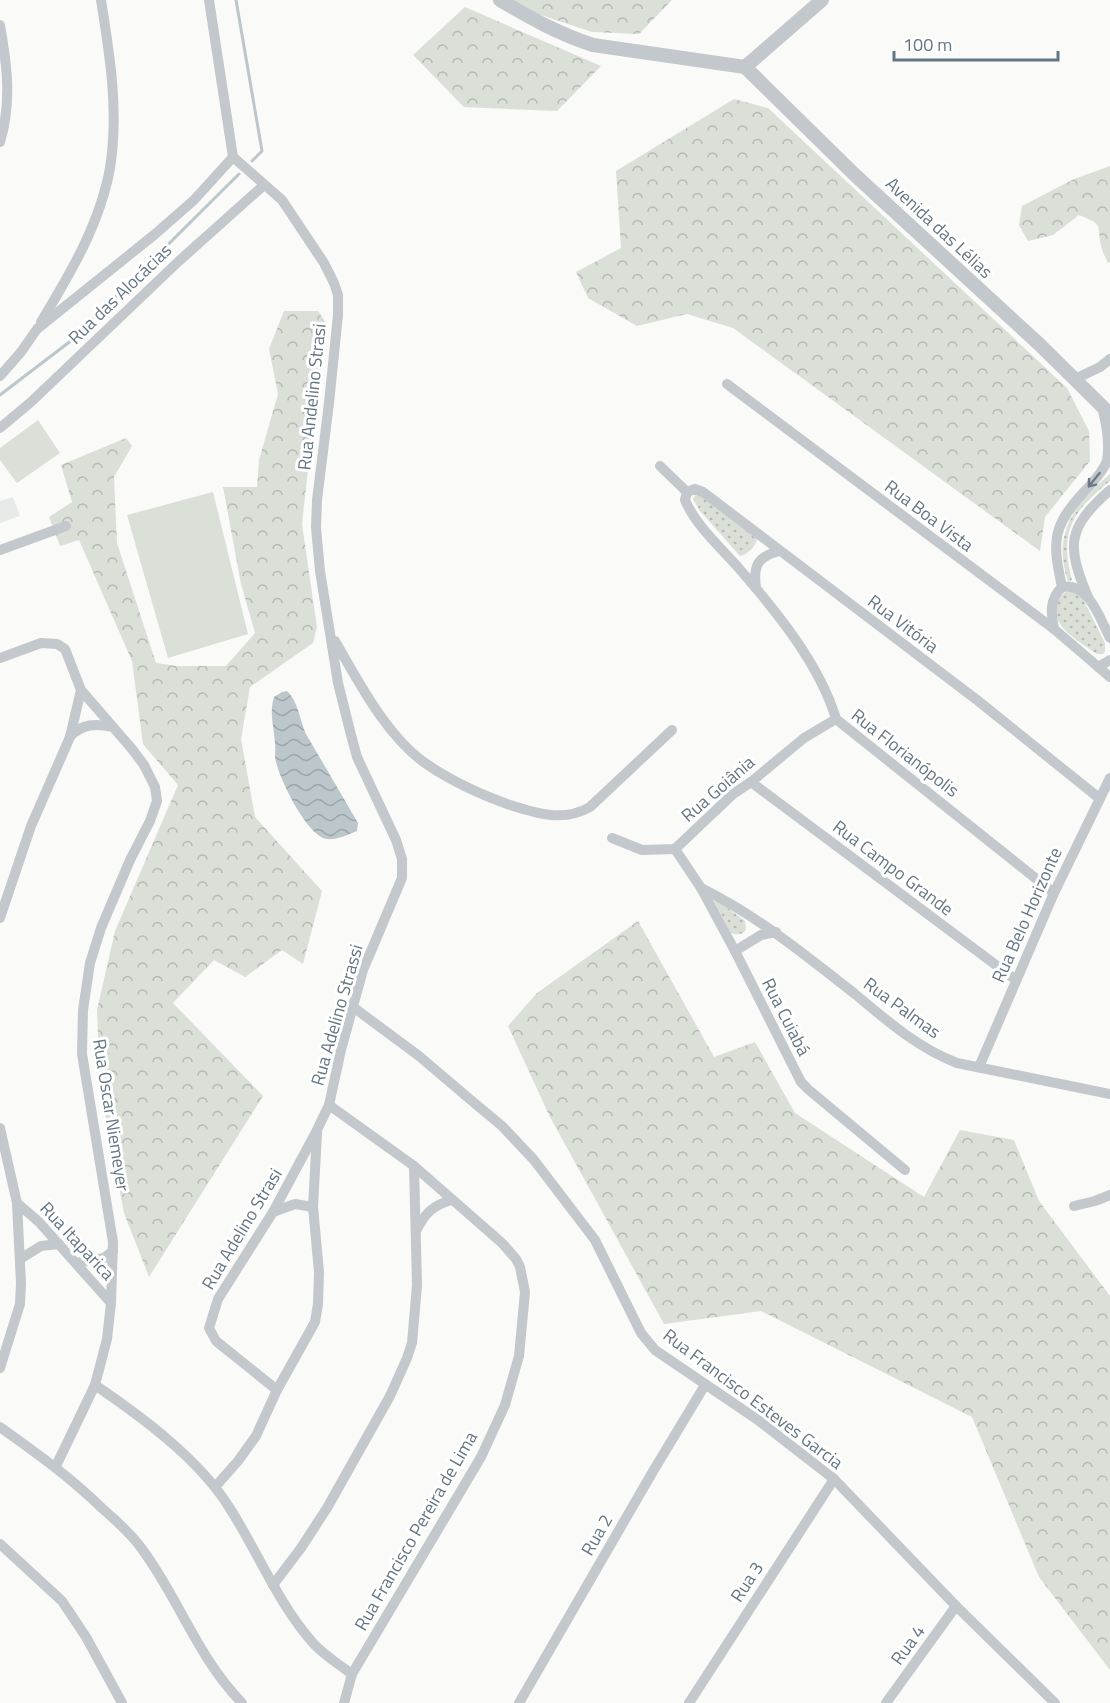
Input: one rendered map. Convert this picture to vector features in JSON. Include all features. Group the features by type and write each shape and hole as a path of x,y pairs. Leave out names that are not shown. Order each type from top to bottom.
{"street":[{"path":"0,376 37,329 69,276 92,226 110,169 114,89 101,0"},
{"path":"37,329 194,200 233,157 209,0"},
{"path":"500,0 540,24 593,45 746,67 822,0"},
{"path":"0,26 2,55 8,81 8,101 0,142"},
{"name":"Avenida das Lélias","path":"746,67 856,176 1106,410"},
{"name":"Rua Andelino Strasi","path":"233,157 282,200 324,263 338,295 338,315 317,500 316,528 320,571 332,635"},
{"name":"Rua das Alocácias","path":"0,428 31,402 179,261 264,185"},
{"path":"69,276 86,289"},
{"path":"1075,379 1100,368 1110,359"},
{"name":"Rua Boa Vista","path":"727,384 1054,630 1110,677"},
{"path":"1062,587 1056,552 1058,530 1068,509 1105,466 1108,438 1106,410"},
{"path":"660,466 686,494"},
{"name":"Rua Vitória","path":"686,494 695,489 703,492 977,700 1099,798"},
{"path":"1110,490 1089,509 1074,538 1074,560 1088,597 1110,638"},
{"name":"Rua Florianópolis","path":"686,494 688,508 756,588 813,665 828,694 836,719 1054,893"},
{"path":"0,550 66,526"},
{"path":"756,588 754,575 757,564 767,556 779,551"},
{"path":"1054,630 1053,602 1062,587 1074,587 1088,597"},
{"path":"332,635 382,717 395,734 426,764 466,787 523,809 547,815 575,815 581,812 590,807 672,730"},
{"name":"Rua Adelino Strassi","path":"317,1130 329,1105 340,1050 363,970 402,878 403,866 396,840 357,757 338,683 332,635"},
{"name":"Rua Oscar Niemeyer","path":"0,658 41,643 52,642 65,649 81,690 144,765 155,787 157,801 101,928 90,963 83,1010 82,1054 111,1221 113,1251 111,1303 107,1339 95,1385 56,1466"},
{"path":"1098,667 1110,660"},
{"path":"0,918 31,826 70,737 81,690"},
{"name":"Rua Goiânia","path":"675,849 720,806 804,738 836,719"},
{"path":"70,737 80,729 92,724 111,727"},
{"name":"Rua Belo Horizonte","path":"979,1067 1054,893 1110,778"},
{"name":"Rua Campo Grande","path":"751,782 1016,980"},
{"path":"612,838 642,850 675,849"},
{"name":"Rua Cuiabá","path":"675,849 701,888 801,1082 905,1170"},
{"name":"Rua Palmas","path":"701,888 724,899 776,932 893,1025 945,1058 957,1063 1110,1094"},
{"path":"735,951 761,934 776,932"},
{"name":"Rua Francisco Esteves Garcia","path":"353,1007 419,1056 517,1142 559,1191 595,1240 641,1333 649,1343 662,1355 758,1420 834,1479 956,1606 1055,1703"},
{"name":"Rua Francisco Pereira de Lima","path":"329,1105 414,1166 502,1243 520,1267 525,1292 519,1356 505,1405 481,1457 352,1674 344,1703"},
{"path":"0,1128 17,1203 20,1259 20,1304 0,1368"},
{"path":"215,1487 256,1436 277,1390 315,1322 319,1272 313,1207 317,1130"},
{"name":"Rua Adelino Strasi","path":"277,1390 216,1341 209,1328 218,1299 273,1212 317,1130"},
{"path":"273,1585 302,1548 327,1508 402,1372 412,1343 417,1285 414,1166"},
{"path":"1074,1206 1110,1195"},
{"path":"416,1231 429,1210 452,1200"},
{"name":"Rua Itaparica","path":"17,1203 39,1222 111,1303"},
{"path":"273,1212 295,1204 313,1207"},
{"path":"20,1259 41,1246 59,1244"},
{"path":"76,1263 104,1258 113,1251"},
{"name":"Rua 2","path":"519,1703 651,1473 705,1384"},
{"path":"95,1385 144,1418 215,1487 230,1507 288,1610 328,1658 352,1674"},
{"path":"0,1427 56,1466 128,1532 141,1547 166,1586 210,1664 242,1703"},
{"name":"Rua 3","path":"689,1703 834,1479"},
{"path":"0,1544 62,1601 86,1637 122,1703"},
{"name":"Rua 4","path":"886,1703 956,1606"}],"shaded area":[{"path":"13,497 20,516 0,523 0,501"}],"green space":[{"path":"500,0 672,0 639,34 592,32"},
{"path":"465,7 601,66 557,111 464,107 413,55"},
{"path":"734,99 768,108 1067,388 1089,431 1090,461 1045,517 1040,551 733,328 687,314 637,326 588,298 576,272 621,248 616,171"},
{"path":"1110,166 1110,262 1108,263 1102,251 1097,224 1079,215 1053,235 1028,241 1019,225 1022,206 1074,179"},
{"path":"284,311 318,311 328,326 315,405 302,524 317,627 313,643 250,687 241,739 255,817 322,891 303,964 282,950 245,977 214,960 173,1003 263,1096 149,1277 124,1213 100,1086 97,1010 115,931 178,785 143,744 132,661 79,540 60,546 49,517 72,502 61,465 126,438 132,446 114,477 117,543 156,663 177,666 226,666 255,633 241,584 223,487 257,487 259,460 278,394 269,349"},
{"path":"38,420 60,453 17,483 0,460 0,448"},
{"path":"1110,474 1110,481 1086,503 1072,524 1067,548 1072,580 1068,582 1063,549 1070,521 1086,497"},
{"path":"213,492 248,634 168,658 127,515"},
{"path":"697,493 757,539 751,550 740,556 700,511 693,499"},
{"path":"1069,590 1082,597 1105,643 1103,654 1097,654 1069,634 1058,620 1056,613 1058,602"},
{"path":"716,899 745,921 746,930 744,932 731,933 714,901"},
{"path":"638,921 714,1057 755,1042 795,1113 924,1197 960,1130 1014,1140 1039,1201 1110,1296 1110,1670 1039,1577 972,1417 761,1311 664,1324 550,1117 508,1026 537,993"}],"water":[{"path":"287,691 296,706 306,734 358,823 357,831 335,839 321,837 300,814 288,792 275,760 272,715 274,697"}],"waterway":[{"path":"236,0 262,151 252,161"},
{"path":"0,395 72,340 239,174"}]}
